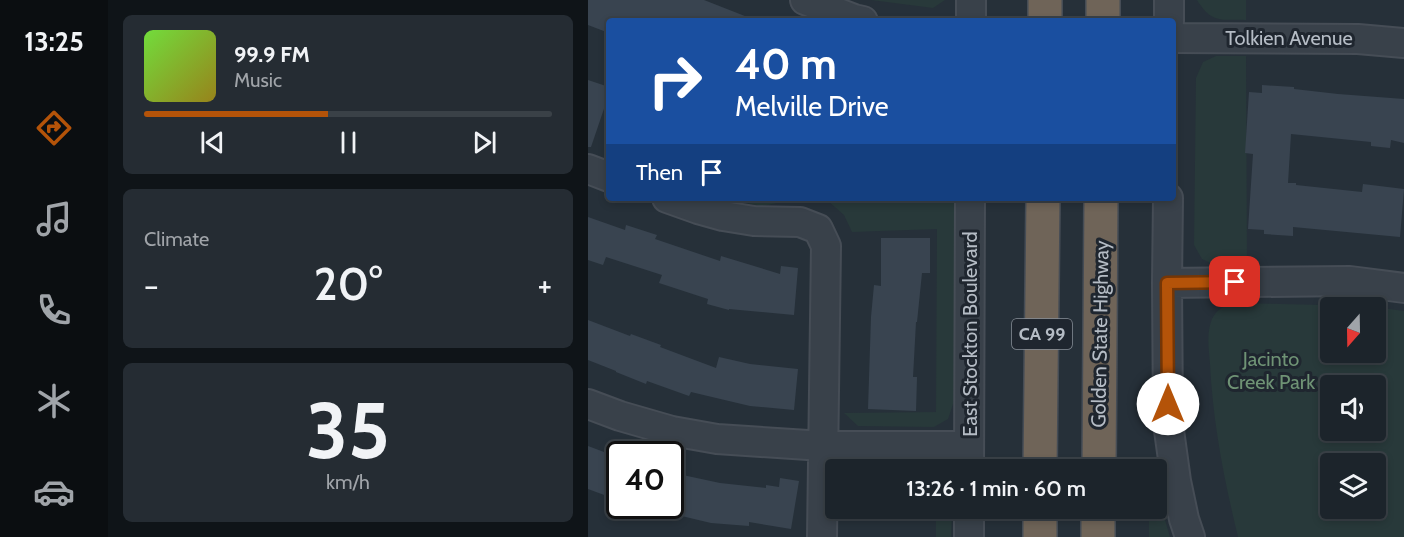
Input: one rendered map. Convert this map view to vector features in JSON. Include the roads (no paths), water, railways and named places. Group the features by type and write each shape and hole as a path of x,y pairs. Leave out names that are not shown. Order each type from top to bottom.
{"highway":[{"path":"1045,0 1045,18"},
{"path":"1103,0 1103,18"},
{"name":"CA 99","path":"1040,459 1043,201"},
{"name":"Golden State Highway","path":"1099,459 1101,201"},
{"path":"1040,519 1040,537"},
{"path":"1098,519 1098,537"}],"street":[{"path":"797,18 804,0 851,18"},
{"path":"971,0 971,18"},
{"path":"1169,0 1169,18"},
{"name":"Tolkien Avenue","path":"1176,38 1358,39 1404,43"},
{"path":"588,169 606,176"},
{"path":"688,201 727,207 754,221 800,222 818,229 826,246 822,537"},
{"name":"East Stockton Boulevard","path":"969,458 970,201"},
{"path":"1167,201 1168,423 1176,481 1190,537"},
{"path":"1167,283 1350,281 1404,288"},
{"path":"588,404 620,416 683,433 717,439 969,458"},
{"path":"969,519 969,537"}],"park label":[{"name":"Jacinto Creek Park","path":"1271,370"}]}
